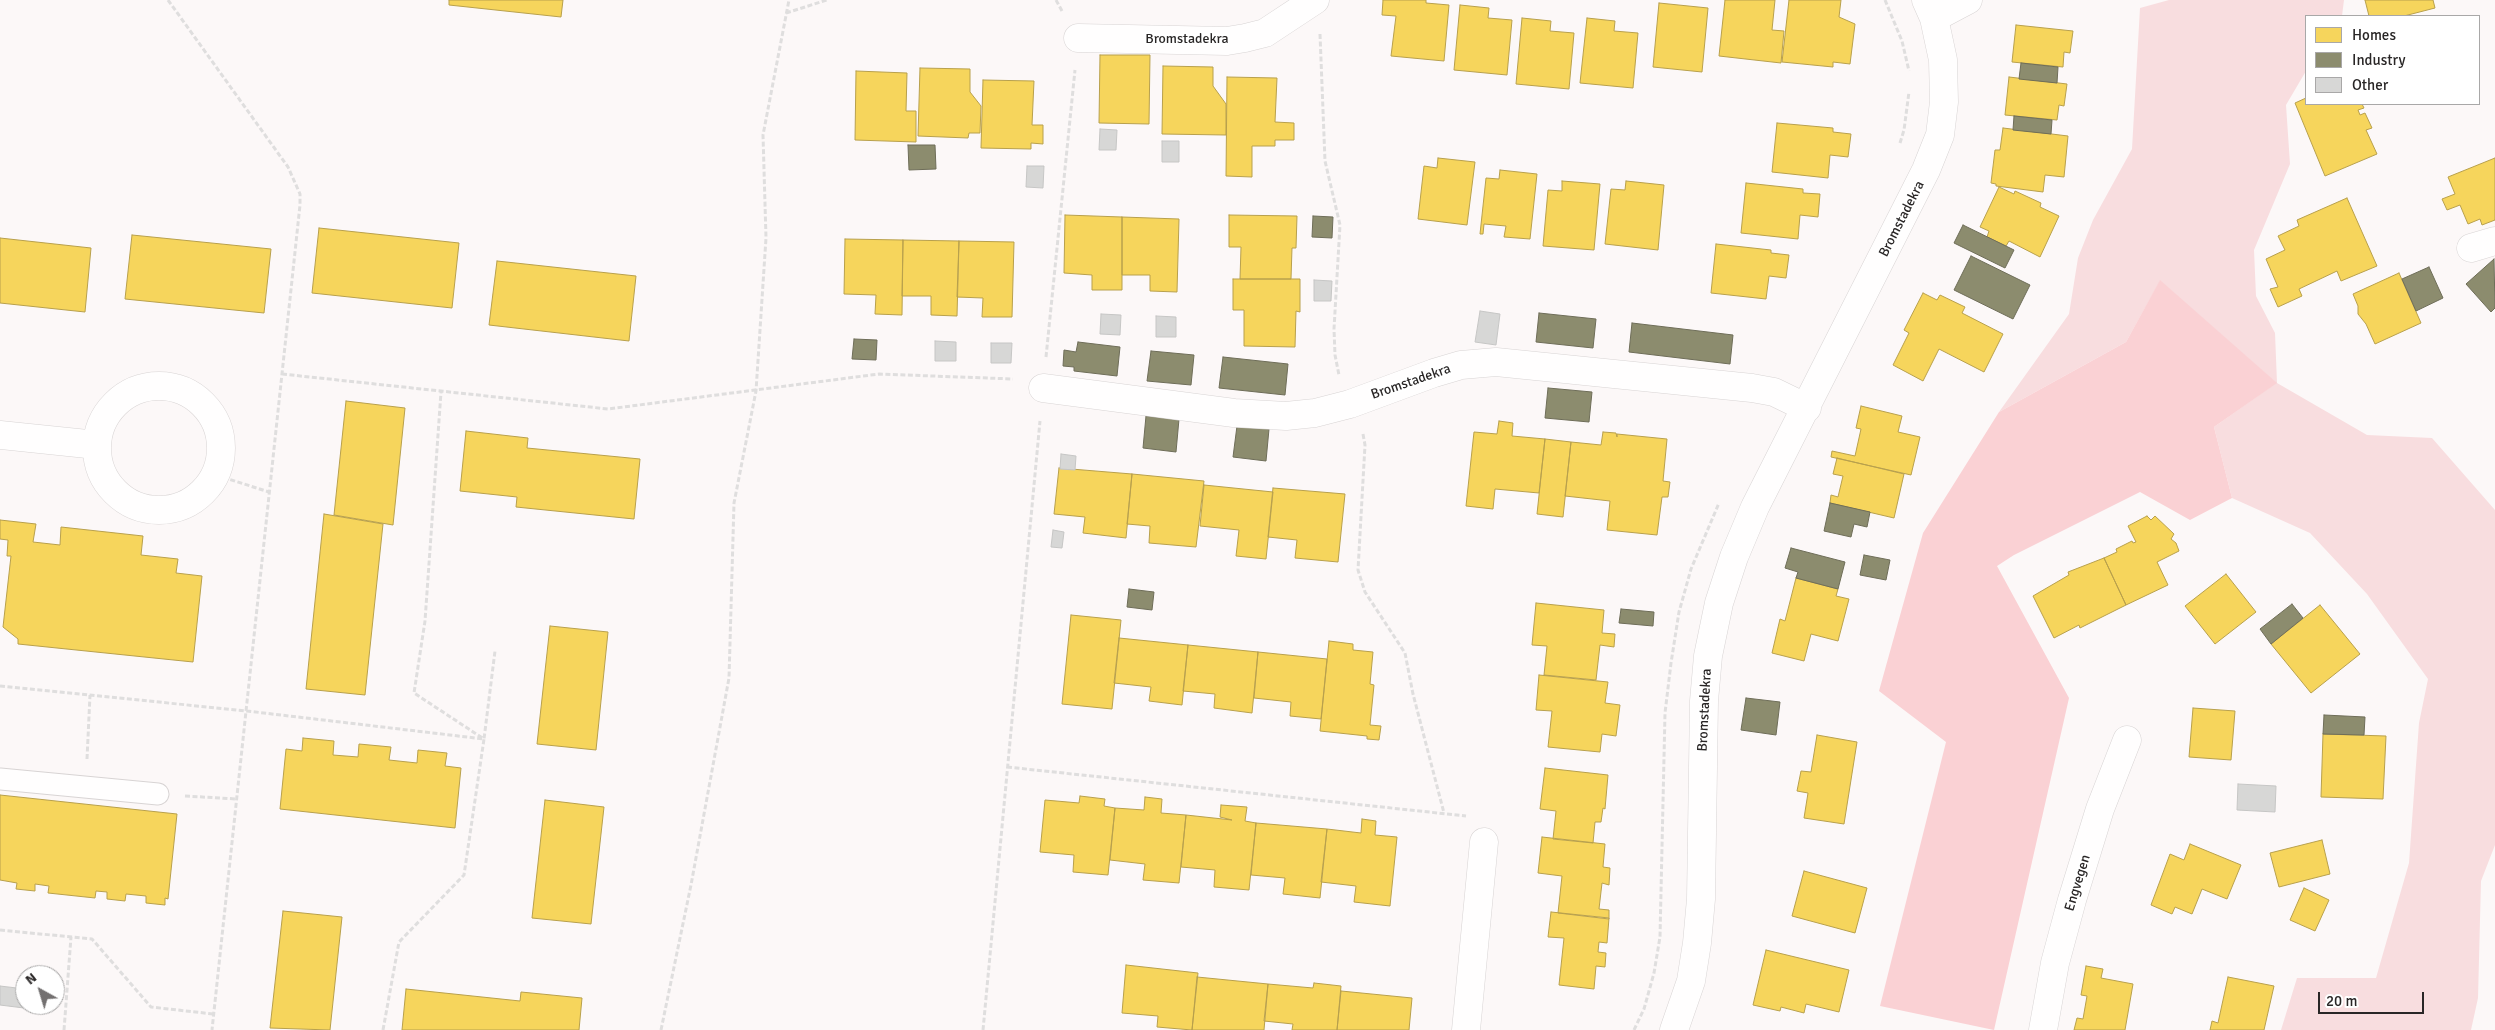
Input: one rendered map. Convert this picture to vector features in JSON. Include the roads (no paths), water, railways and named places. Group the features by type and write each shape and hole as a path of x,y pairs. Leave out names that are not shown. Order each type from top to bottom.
{"street":[{"name":"Bromstadekra","path":"1078,38 1227,41 1265,33 1314,0"},
{"name":"Bromstadekra","path":"1674,1030 1691,981 1697,943 1701,899 1704,701 1710,647 1719,604 1734,557 1755,507 1807,408 1926,170 1940,135 1944,102 1943,60 1930,9 1968,0"},
{"name":"Bromstadekra","path":"1044,384 1234,413 1286,416 1315,413 1350,404 1434,373 1462,365 1496,362 1752,388 1774,392 1807,408"},
{"path":"165,386 184,391 201,402 214,417 220,436 221,456 216,475 205,490 190,502 181,506 172,509 154,510 136,505 120,496 107,481 99,464 97,445 102,426 112,408 126,395 145,388 165,386"},
{"path":"0,435 97,445"},
{"name":"Engvegen","path":"2043,1030 2055,963 2072,900 2100,809 2126,740"},
{"path":"1466,1030 1484,842"}],"lane":[{"path":"0,778 158,794"}]}
